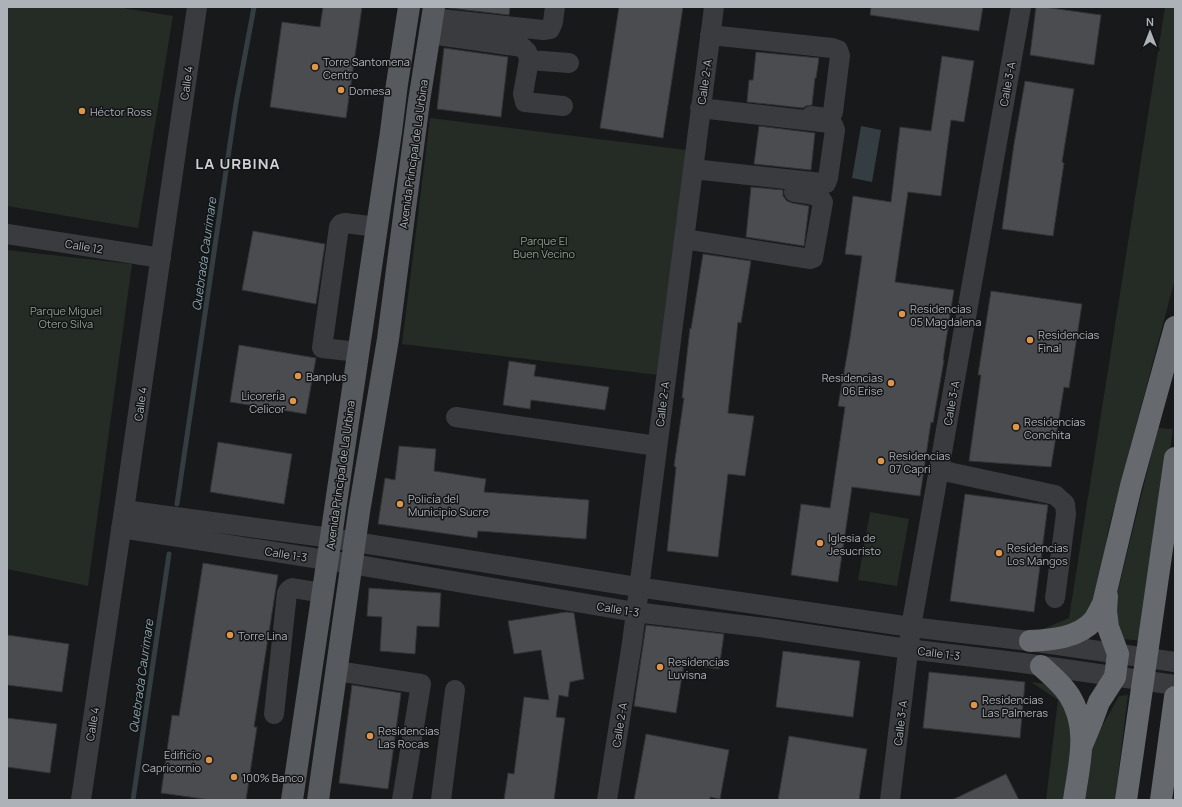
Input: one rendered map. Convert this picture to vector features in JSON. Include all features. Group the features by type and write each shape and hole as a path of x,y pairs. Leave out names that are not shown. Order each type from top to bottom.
{"highway":[{"path":"1030,641 1048,640 1069,636 1086,628 1094,620 1103,604 1131,486 1175,327"},
{"path":"1126,800 1175,458"},
{"path":"1082,745 1099,702 1116,678 1118,654 1108,627 1106,611 1107,591"},
{"path":"1041,666 1069,694 1078,713 1081,724 1082,745 1074,800"},
{"path":"1161,800 1175,697"}],"main road":[{"name":"Avenida Principal de La Urbina","path":"292,800 409,7"},
{"name":"Avenida Principal de La Urbina","path":"318,800 359,512 388,339 419,101 432,20"}],"street":[{"name":"Calle 4","path":"81,800 197,7"},
{"path":"432,20 543,30 550,29 553,22 555,7"},
{"name":"Calle 2-A","path":"607,800 632,643 638,587 714,7"},
{"name":"Calle 3-A","path":"890,800 911,627 1021,7"},
{"path":"432,20 522,47 527,52 529,60 524,94 525,102 563,106"},
{"path":"701,105 826,118 831,116 833,112 840,56 838,50 832,48 710,35"},
{"path":"529,60 569,63"},
{"path":"692,173 822,183 826,182 828,178 835,130 834,125 830,123 701,105"},
{"path":"684,239 810,259 813,258 823,202 821,198 816,195 692,173"},
{"path":"358,352 322,348 339,227 341,224 345,223 377,227"},
{"name":"Calle 12","path":"7,234 161,258"},
{"path":"456,417 657,446"},
{"path":"939,470 1054,495 1065,504 1066,514 1054,598"},
{"name":"Calle 1-3","path":"123,519 331,538 354,553 635,612 766,628 908,649 1041,666 1116,678 1175,685"},
{"name":"Calle 1-3","path":"123,519 328,560 354,553 638,587 911,627 1030,641 1175,662"},
{"path":"274,714 287,593 292,588 323,593"},
{"path":"337,671 421,684 402,800"},
{"path":"441,800 455,690"}],"green space":[{"name":"Héctor Ross","path":"7,7 117,7 173,16 138,228 7,206"},
{"path":"1165,7 1175,7 1175,279 1108,531 1103,562 1090,612 1069,627 1041,630 1069,618"},
{"name":"Parque El Buen Vecino","path":"430,118 686,150 658,375 402,344"},
{"name":"Parque Miguel Otero Silva","path":"7,250 132,264 88,586 7,569"},
{"path":"1158,428 1173,429 1143,641 1122,639 1117,621 1117,594"},
{"path":"870,512 909,519 897,586 858,580"},
{"path":"1031,682 1047,684 1061,692 1073,733 1064,800 1046,800 1058,700"},
{"path":"1128,695 1115,800 1084,800 1091,746 1119,696"}],"shaded area":[{"path":"861,126 881,130 872,182 852,178"}],"building":[{"name":"Torre Santomena Centro","path":"323,7 362,7 346,118 270,107 282,22 320,27"},
{"path":"510,7 509,15 449,8"},
{"path":"619,7 683,7 663,138 600,128"},
{"path":"871,7 983,7 979,31 870,15"},
{"path":"1036,7 1101,15 1094,65 1030,55"},
{"path":"444,48 508,57 501,117 437,109"},
{"path":"756,52 819,58 812,105 803,108 747,102 749,80 753,80"},
{"path":"942,56 974,61 964,122 951,120 941,196 908,192 895,282 954,290 944,360 933,423 931,422 920,496 852,487 838,582 791,575 801,504 830,508 845,407 838,406 862,256 845,254 853,196 891,202 900,127 931,131"},
{"path":"1025,81 1074,89 1062,162 1064,163 1053,236 1002,229"},
{"path":"759,126 815,133 811,170 754,164"},
{"path":"751,187 783,190 783,196 787,201 809,206 804,246 746,237"},
{"path":"253,231 325,244 316,304 242,290"},
{"path":"703,254 751,261 741,323 738,322 728,413 754,416 745,476 728,474 718,557 667,551 676,467 674,466 684,398 682,398 690,328 691,329"},
{"path":"991,291 1082,304 1069,388 1064,387 1051,467 969,461 981,375 978,375"},
{"path":"239,345 316,358 306,414 230,402"},
{"path":"509,361 536,365 534,376 609,387 605,410 531,400 530,409 503,405"},
{"path":"218,442 292,454 284,504 210,492"},
{"path":"399,446 436,449 434,471 486,479 484,492 589,500 586,539 478,531 477,538 378,524 385,478 395,480"},
{"name":"Residencias Los Mangos","path":"965,494 1048,505 1034,612 950,601"},
{"path":"203,563 278,575 254,727 257,727 246,800 211,800 161,793 172,715 179,716"},
{"path":"369,588 441,593 439,627 417,626 415,654 380,651 382,617 367,616"},
{"path":"566,612 574,613 584,679 570,682 568,697 559,695 556,717 565,718 554,800 504,800 508,773 514,774 524,697 549,700 541,650 514,654 508,621"},
{"name":"Residencias Luvisna","path":"646,625 724,634 719,669 684,664 676,713 634,706"},
{"path":"7,635 69,644 62,692 7,685"},
{"path":"783,651 860,661 853,717 776,707"},
{"name":"Residencias Las Palmeras","path":"929,672 1025,682 1020,738 923,728"},
{"name":"Residencias Las Rocas","path":"352,685 401,693 388,789 339,783"},
{"path":"7,718 57,724 50,773 7,767"},
{"path":"646,734 729,750 720,799 710,797 710,800 634,800"},
{"path":"789,736 867,749 859,800 778,800"},
{"path":"1006,774 1019,800 952,800"}],"waterway":[{"name":"Quebrada Caurimare","path":"177,504 236,103 254,7"},
{"name":"Quebrada Caurimare","path":"133,800 169,554"}],"place":[{"name":"Torre Santomena Centro","path":"315,67"},
{"name":"Domesa","path":"341,90"},
{"name":"Héctor Ross","path":"82,111"},
{"name":"Residencias 05 Magdalena","path":"902,314"},
{"name":"Residencias Final","path":"1030,340"},
{"name":"Banplus","path":"298,376"},
{"name":"Residencias 06 Erise","path":"891,383"},
{"name":"Licorería Celicor","path":"293,401"},
{"name":"Residencias Conchita","path":"1016,427"},
{"name":"Residencias 07 Capri","path":"881,461"},
{"name":"Policía del Municipio Sucre","path":"400,504"},
{"name":"Iglesia de Jesucristo","path":"820,543"},
{"name":"Residencias Los Mangos","path":"999,553"},
{"name":"Torre Lina","path":"230,635"},
{"name":"Residencias Luvisna","path":"660,667"},
{"name":"Residencias Las Palmeras","path":"974,705"},
{"name":"Residencias Las Rocas","path":"370,736"},
{"name":"Edificio Capricornio","path":"209,760"},
{"name":"100% Banco","path":"234,777"}],"district":[{"name":"LA URBINA","path":"238,163"}]}
